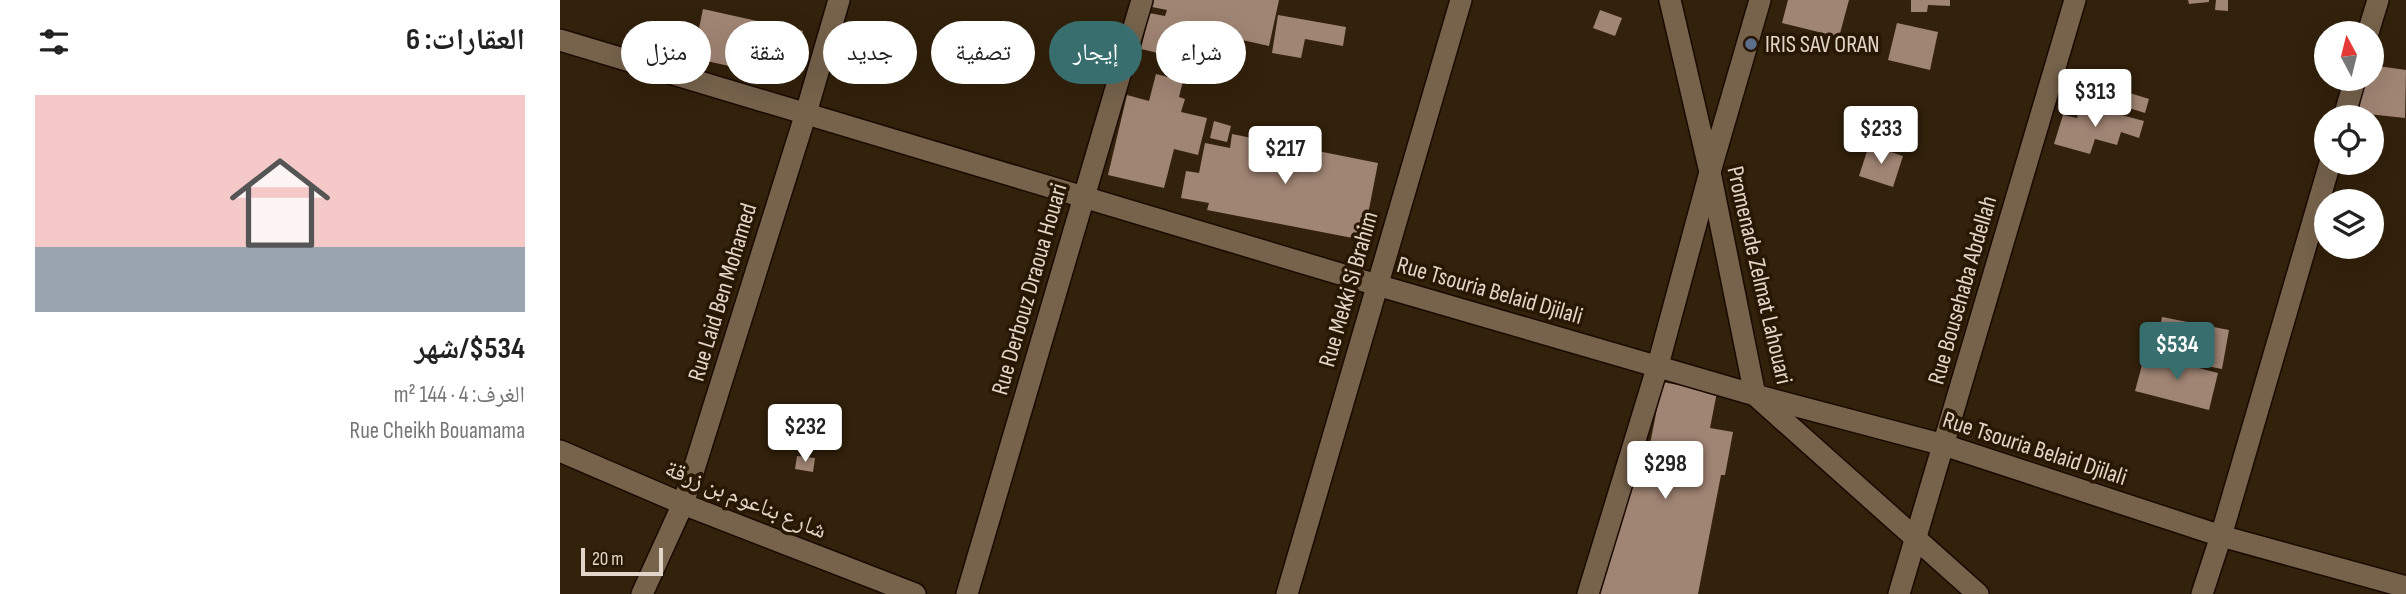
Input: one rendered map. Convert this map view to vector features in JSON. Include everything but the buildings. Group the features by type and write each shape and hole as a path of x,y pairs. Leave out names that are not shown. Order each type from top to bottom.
{"street":[{"name":"Rue Laid Ben Mohamed","path":"642,594 683,503 839,0"},
{"name":"Rue Derbouz Draoua Houari","path":"967,594 1142,0"},
{"name":"Rue Mekki Si Brahim","path":"1287,594 1461,0"},
{"name":"Promenade Zelmat Lahouari","path":"1670,0 1710,172 1755,396 1978,594"},
{"path":"1588,594 1658,365 1760,0"},
{"name":"Rue Bousehaba Abdellah","path":"1899,594 2075,0"},
{"path":"2372,21 2378,0"},
{"name":"Rue Tsouria Belaid Djilali","path":"560,40 1083,198 1658,365 1755,396 1944,445 2221,536 2406,587"},
{"path":"2202,594 2326,175"},
{"name":"شارع بناعوم بن زرقة","path":"560,451 683,503 915,594"}],"place":[{"name":"IRIS SAV ORAN","path":"1751,44"}]}
